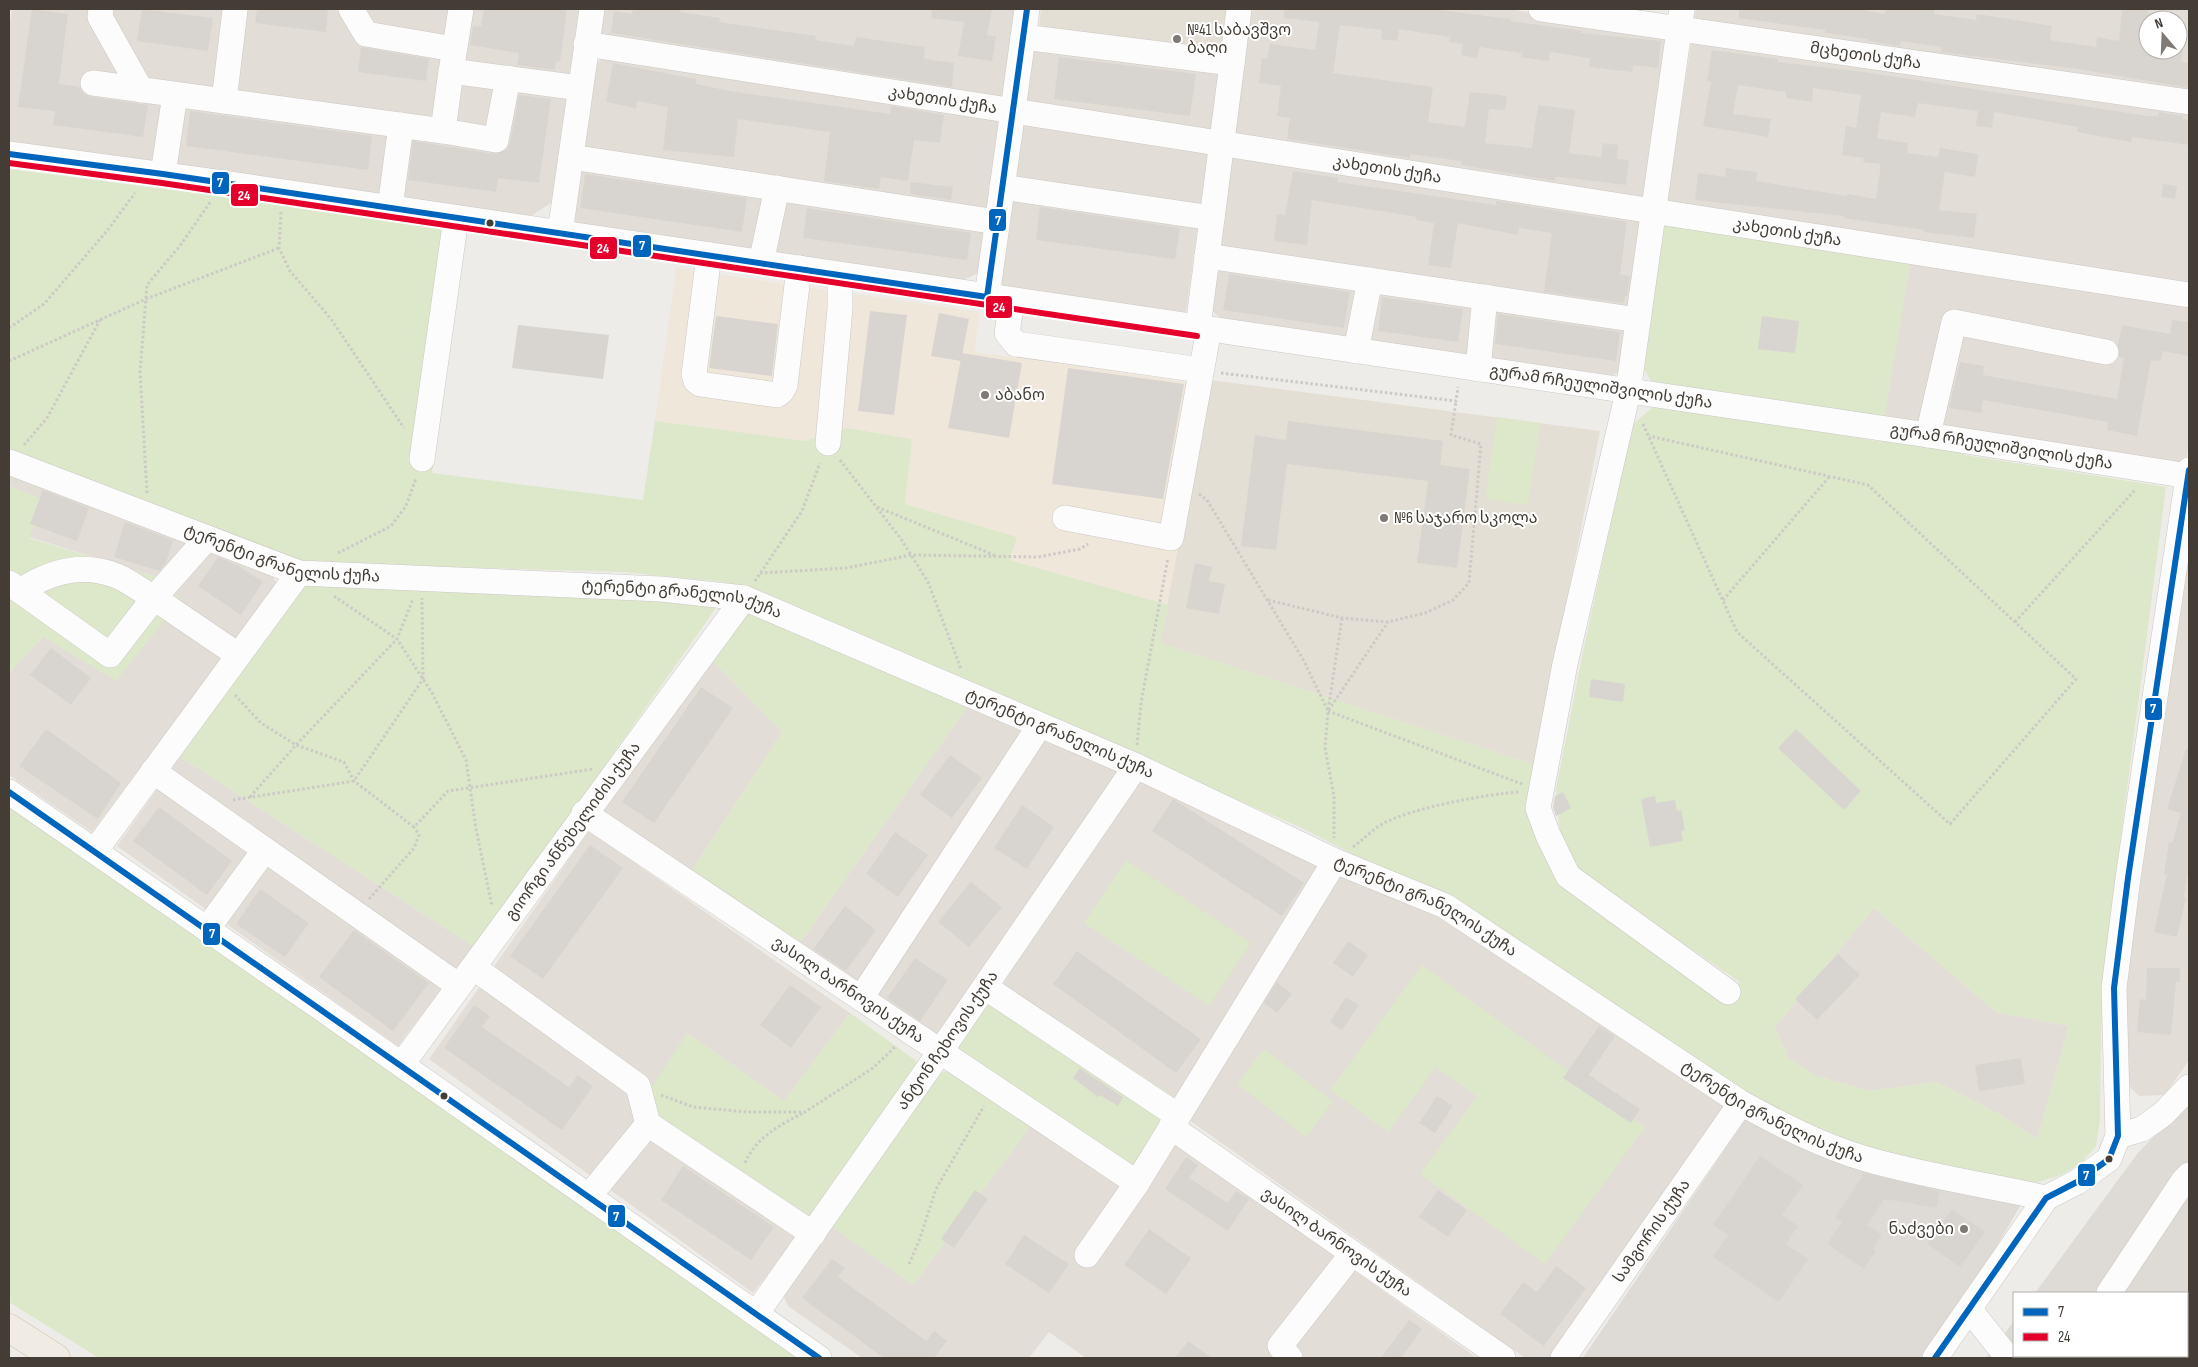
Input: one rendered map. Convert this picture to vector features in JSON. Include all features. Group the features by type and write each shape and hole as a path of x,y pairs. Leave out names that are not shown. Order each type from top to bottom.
{"main road":[{"path":"9,1328 56,1358"}],"street":[{"path":"100,9 100,17 140,90"},
{"path":"224,101 232,9"},
{"path":"351,9 366,34 508,78 580,88"},
{"path":"443,131 461,9"},
{"path":"560,233 592,9"},
{"path":"9,154 156,173 560,233 708,262 799,274 840,275 987,297 1027,9"},
{"path":"1065,518 1171,538 1201,370 1207,256 1239,9"},
{"name":"მცხეთის ქუჩა","path":"1541,9 1681,19 2189,102"},
{"path":"1681,19 1628,392 1565,664 1540,800 1548,835 1568,876 1728,992"},
{"path":"1023,37 1232,63"},
{"name":"კახეთის ქუჩა","path":"586,44 2189,295"},
{"path":"93,83 401,125 496,140 508,78"},
{"path":"156,173 175,95"},
{"path":"390,208 401,125"},
{"path":"571,157 997,222"},
{"path":"1002,187 1212,218"},
{"path":"761,263 777,188"},
{"path":"422,459 456,218"},
{"path":"1207,256 1638,320"},
{"path":"708,262 761,263 799,274"},
{"path":"708,262 694,374 696,381 700,384 777,395 784,388 799,274"},
{"path":"828,443 840,308 840,275"},
{"path":"1356,351 1370,280"},
{"name":"გურამ რჩეულიშვილის ქუჩა","path":"987,297 2189,474"},
{"path":"1469,368 1485,297"},
{"path":"1012,300 1007,333 1016,344 1201,370"},
{"path":"1928,435 1954,322 2106,352"},
{"name":"ტერენტი გრანელის ქუჩა","path":"9,462 299,573 661,589 744,598 1136,766 1334,861 1445,906 1740,1103 1803,1135 1867,1159 2046,1198"},
{"path":"1935,1358 2046,1198 2077,1182 2109,1159 2118,1136 2114,988 2128,878 2189,474"},
{"path":"15,587 110,654 154,598 207,538"},
{"path":"15,587 61,571 92,569 117,576 154,598 238,655"},
{"path":"95,851 299,573"},
{"name":"გიორგი ანწეხელიძის ქუჩა","path":"402,1064 584,813 744,598"},
{"path":"861,998 1040,725"},
{"name":"ანტონ ჩეხოვის ქუჩა","path":"756,1314 940,1052 1136,766"},
{"path":"153,772 356,915 466,976 638,1086 648,1124 813,1234"},
{"path":"9,792 402,1064 819,1358"},
{"name":"ვასილ ბარნოვის ქუჩა","path":"584,813 1137,1183"},
{"path":"207,929 264,851"},
{"path":"1087,1256 1137,1183 1334,861"},
{"name":"ვასილ ბარნოვის ქუჩა","path":"985,987 1175,1121 1352,1254 1503,1358"},
{"path":"2118,1136 2142,1129 2162,1114 2189,1087"},
{"name":"სამგორის ქუჩა","path":"1563,1358 1740,1103"},
{"path":"589,1196 648,1124"},
{"path":"2110,1292 2189,1175"},
{"path":"1290,1358 1280,1346 1352,1254"},
{"path":"1970,1310 2008,1358"}],"path":[{"path":"9,328 44,304 156,173"},
{"path":"149,516 140,372 147,285 179,247 223,183"},
{"path":"282,192 279,248 290,271 341,333 404,427 422,459 406,506 392,526 332,556"},
{"path":"9,361 146,299 279,248"},
{"path":"9,462 47,418 100,320"},
{"path":"1267,599 1342,618 1388,622 1425,613 1453,600 1468,583 1481,444 1451,435 1456,401 1469,368"},
{"path":"1201,370 1456,401"},
{"path":"1628,392 1737,632 1950,824 2076,679 1868,485 1649,436"},
{"path":"828,443 911,554 928,582 971,695"},
{"path":"744,598 802,511 828,443"},
{"path":"2015,622 2153,470"},
{"path":"1723,600 1830,476"},
{"path":"1182,482 1207,500 1304,661 1328,711 1540,800"},
{"path":"877,507 997,557"},
{"path":"760,574 846,568 911,554 1038,558 1080,549 1118,528"},
{"path":"1136,766 1141,703 1171,538"},
{"path":"250,798 296,745 397,640 422,578"},
{"path":"200,806 354,781 423,679 422,578"},
{"path":"332,595 397,640 423,679 466,760 476,829 498,933"},
{"path":"1334,861 1334,796 1325,748 1328,711 1342,618"},
{"path":"1328,711 1388,622"},
{"path":"220,680 262,722 296,745 344,762 354,781 414,827 419,835 414,848 356,915"},
{"path":"414,827 448,791 620,765"},
{"path":"1334,861 1384,824 1416,812 1493,793 1540,800"},
{"path":"736,1183 750,1151 768,1132 805,1112 873,1068 910,1032"},
{"path":"638,1086 693,1107 747,1112 805,1112"},
{"path":"908,1264 919,1241 936,1189 995,1088"}],"shaded area":[{"path":"12,9 580,9 553,202 527,218 9,144 9,29"},
{"path":"598,9 1021,9 1009,102 597,47"},
{"name":"№41 საბავშვო ბაღი","path":"1041,9 1227,9 1222,51 1039,27"},
{"path":"1247,9 1507,9 1670,32 1642,204 1228,139"},
{"path":"1696,9 2189,9 2189,97 1694,19"},
{"path":"1705,39 2189,110 2189,289 1674,210 1667,201 1691,44"},
{"path":"1032,47 1219,72 1186,312 1000,287"},
{"path":"603,58 997,117 1001,129 983,271 956,283 579,226 569,212 590,69"},
{"path":"1238,155 1644,214 1625,370 1612,375 1227,324 1208,307 1226,161"},
{"path":"1911,258 2189,298 2189,442 2185,468 1884,419"},
{"path":"676,268 979,312 975,352 1187,382 1210,380 1169,605 1009,560 1016,537 905,504 912,439 847,428 805,441 655,421"},
{"name":"№6 საჯარო სკოლა","path":"1210,380 1600,431 1535,765 1160,643"},
{"path":"9,474 272,574 277,585 92,832 9,775 9,673 43,637 156,577 29,537 43,500 9,486"},
{"path":"2189,542 2189,1060 2165,1095 2139,1096 2129,1086 2124,998"},
{"path":"710,658 782,732 691,872 599,812"},
{"path":"968,706 1120,769 938,1040 797,947"},
{"path":"180,757 473,946 398,1046 117,846"},
{"path":"1137,778 1320,868 1179,1100 1003,984"},
{"path":"589,831 850,1013 784,1101 687,1033 659,1119 812,1217 753,1293 429,1059"},
{"path":"1339,874 1443,912 1728,1105 1551,1358 1525,1358 1189,1120","holes":["1436,1066 1645,1127 1477,1096"]},
{"path":"1874,908 1996,1012 2069,1026 2037,1139 1997,1113 1937,1082 1870,1091 1816,1076 1788,1058 1775,1027"},
{"path":"2189,1100 2189,1358 1986,1358 2013,1322 2013,1357 2188,1357 2188,1292 2036,1292 2137,1154"},
{"path":"1747,1117 2026,1196 1956,1316 1925,1358 1583,1358"},
{"path":"1032,1124 1124,1187 1075,1256 1092,1267 1175,1143 1477,1358 1086,1358 1049,1332 1029,1358 862,1358 788,1306 782,1292 830,1225 913,1285"}],"green space":[{"path":"9,169 367,215 440,229 462,243 432,473 643,500 655,421 805,441 847,428 912,439 905,504 1017,537 1009,560 1169,605 1160,643 1535,765 1558,883 1728,1000 1740,982 1580,873 1566,858 1559,825 1556,789 1582,657 1632,425 1655,405 1883,442 1884,437 1964,451 1964,455 2166,487 2110,921 2101,1032 2100,1119 2096,1146 2080,1164 2061,1175 2032,1184 1871,1151 1770,1108 1453,898 1362,859 1302,828 762,593 724,582 623,572 310,563 287,558 9,450","holes":["1874,908 1996,1012 2069,1026 2037,1139 1997,1113 1937,1082 1870,1091 1816,1076 1788,1058 1775,1027"]},
{"path":"1674,220 1911,258 1884,419 1651,381 1643,368 1663,228"},
{"path":"1497,417 1540,423 1528,505 1485,499"},
{"path":"9,486 43,500 29,538 156,577 182,599 116,681 43,637 9,673"},
{"path":"305,581 718,605 594,781 473,946 180,757"},
{"path":"747,609 968,706 797,947 691,872 782,732 710,658"},
{"path":"9,805 803,1358 99,1358 9,1302"},
{"path":"1126,860 1251,943 1209,1006 1084,923"},
{"path":"1422,965 1645,1127 1545,1264 1420,1174 1477,1096 1436,1067 1388,1132 1330,1090"},
{"path":"1003,984 1179,1100 1132,1167 956,1049"},
{"path":"850,1013 919,1063 812,1217 659,1119 649,1091 687,1033 784,1101"},
{"path":"1264,1049 1333,1101 1306,1137 1237,1084"},
{"path":"946,1071 1032,1124 913,1285 830,1225 933,1076"}],"building":[{"path":"32,9 68,14 59,84 79,87 84,94 91,97 148,105 143,137 53,125 55,111 18,107"},
{"path":"142,9 213,18 208,51 137,41"},
{"path":"257,9 328,9 326,32 255,23"},
{"path":"484,9 567,9 560,62 556,61 555,70 517,65 519,53 470,45 473,26 481,27"},
{"path":"633,9 681,9 680,12 720,18 719,22 816,36 815,40 854,46 856,37 925,47 924,59 954,63 952,87 611,33 614,11 632,14"},
{"path":"932,9 992,9 987,35 996,36 992,61 958,56 964,22 931,18"},
{"path":"1284,9 1432,9 1511,19 1510,21 1582,31 1581,33 1661,41 1658,68 1633,65 1632,72 1589,67 1590,58 1550,52 1549,61 1521,57 1522,53 1479,47 1477,58 1461,55 1463,44 1449,42 1450,37 1399,29 1397,41 1381,39 1382,30 1340,25 1333,73 1433,87 1428,122 1465,127 1470,92 1507,96 1505,110 1489,109 1485,143 1532,148 1538,105 1575,110 1569,153 1601,157 1603,143 1618,145 1617,159 1629,160 1626,185 1560,177 1555,177 1555,181 1461,165 1461,161 1410,154 1410,158 1287,139 1290,118 1277,116 1281,86 1259,83 1262,58 1267,59 1270,44 1315,50 1319,22 1284,18"},
{"path":"1739,9 1858,9 1885,14 1885,9 1935,9 1934,14 1976,20 1977,14 2052,26 2050,40 2096,47 2097,37 2119,41 2122,9 2148,9 2138,10 2138,60 2181,60 2181,62 2189,63 2189,88 2078,69 1941,52 1942,47 1901,41 1900,46 1825,33 1825,30 1739,18"},
{"path":"361,47 429,59 426,81 358,72"},
{"path":"1712,50 1778,59 1777,62 1864,72 2148,116 2158,116 2159,112 2183,116 2182,119 2189,120 2189,145 2132,137 2131,142 2077,132 2078,127 1994,112 1992,128 1976,126 1978,111 1918,103 1915,117 1881,112 1877,138 1908,143 1907,153 1938,157 1940,148 1978,154 1975,177 1945,172 1939,210 1977,214 1974,238 1923,232 1924,230 1844,218 1844,216 1695,200 1698,173 1725,177 1726,168 1757,172 1756,181 1876,199 1880,171 1880,164 1863,162 1864,158 1842,155 1846,126 1856,128 1861,95 1813,88 1812,102 1786,98 1786,92 1738,85 1733,114 1771,119 1768,137 1703,126 1711,82 1707,81"},
{"path":"1059,57 1196,74 1190,116 1054,99"},
{"path":"613,63 696,79 696,84 730,91 890,114 891,106 944,115 940,143 914,140 908,181 881,177 879,189 824,181 830,132 738,119 734,157 663,150 668,107 637,101 636,108 606,102"},
{"path":"519,95 551,99 539,183 498,178 496,192 408,180 413,141 494,154 507,150"},
{"path":"190,111 372,136 368,170 186,146"},
{"path":"1293,171 1338,178 1337,182 1496,205 1496,201 1627,222 1620,275 1630,276 1627,296 1625,296 1624,303 1544,292 1552,233 1519,228 1518,235 1458,223 1451,268 1428,265 1434,223 1416,220 1417,217 1312,200 1307,245 1274,241 1277,214 1285,215"},
{"path":"585,174 747,198 742,232 580,208"},
{"path":"911,182 953,187 951,200 910,194"},
{"path":"2163,184 2177,186 2175,199 2161,197"},
{"path":"1040,207 1180,228 1175,259 1036,240"},
{"path":"807,208 971,233 967,260 803,238"},
{"path":"1229,274 1350,292 1344,328 1223,310"},
{"path":"1382,297 1463,309 1458,342 1378,331"},
{"path":"870,311 907,315 894,415 858,411"},
{"path":"939,313 969,319 961,361 931,356"},
{"path":"1498,314 1620,332 1616,361 1495,344"},
{"path":"716,316 778,324 772,376 709,368"},
{"path":"1762,316 1799,321 1795,353 1758,349"},
{"path":"2172,320 2189,322 2189,356 2163,351 2161,361 2151,360 2137,436 2107,430 2108,422 1983,400 1981,413 1949,408 1960,362 1984,366 1983,375 2117,399 2124,358 2119,357 2118,345 2122,325 2170,334"},
{"path":"518,325 609,335 603,379 512,368"},
{"name":"აბანო","path":"962,353 1022,363 1009,438 948,428"},
{"path":"1068,368 1184,384 1163,499 1052,484"},
{"path":"1288,421 1443,441 1440,465 1470,469 1457,568 1417,563 1428,481 1287,464 1276,550 1241,546 1255,435 1286,440"},
{"path":"43,490 89,508 77,541 30,524"},
{"path":"125,522 173,540 166,563 159,571 114,557"},
{"path":"218,557 237,565 263,582 241,615 198,586"},
{"path":"1195,563 1212,567 1209,581 1225,584 1219,614 1186,608"},
{"path":"51,648 91,678 71,705 30,675"},
{"path":"1591,679 1625,684 1623,702 1589,697"},
{"path":"701,687 733,708 654,823 622,802"},
{"path":"46,729 121,783 98,819 19,766"},
{"path":"1796,729 1861,791 1844,810 1778,748"},
{"path":"2186,749 2189,749 2189,865 2184,897 2186,898 2177,937 2154,932 2167,874 2164,874 2169,842 2172,843 2181,813 2167,809"},
{"path":"950,755 982,778 952,818 920,795"},
{"path":"1563,792 1571,808 1556,816 1553,807 1555,796"},
{"path":"1655,796 1656,803 1675,800 1677,811 1681,810 1685,830 1681,831 1683,841 1650,847 1641,799"},
{"path":"1173,799 1304,883 1282,916 1152,831"},
{"path":"1022,805 1054,827 1027,869 994,848"},
{"path":"159,807 232,861 207,895 133,841"},
{"path":"895,832 928,855 898,897 866,874"},
{"path":"590,845 623,868 543,979 510,956"},
{"path":"971,882 1002,907 969,947 938,922"},
{"path":"260,889 309,923 285,957 236,924"},
{"path":"845,906 876,930 846,971 813,949"},
{"path":"354,930 429,983 393,1031 319,977"},
{"path":"1348,941 1368,955 1353,977 1333,963"},
{"path":"1077,951 1201,1039 1176,1073 1053,984"},
{"path":"1838,954 1860,975 1817,1020 1795,999"},
{"path":"915,958 948,980 920,1021 887,998"},
{"path":"2147,968 2180,968 2180,982 2176,982 2171,1035 2137,1032 2140,999 2146,1000"},
{"path":"1277,982 1292,994 1277,1013 1264,1003"},
{"path":"790,985 821,1007 791,1048 760,1025"},
{"path":"1346,997 1359,1005 1342,1030 1330,1022"},
{"path":"474,1005 490,1016 482,1027 569,1087 578,1075 593,1086 562,1130 444,1048"},
{"path":"1599,1026 1615,1036 1589,1075 1640,1109 1631,1123 1563,1078"},
{"path":"2021,1058 2025,1084 1979,1091 1975,1065"},
{"path":"1080,1068 1123,1097 1118,1106 1100,1095 1098,1097 1073,1078"},
{"path":"1437,1096 1453,1106 1435,1133 1419,1123"},
{"path":"1760,1156 1803,1185 1782,1215 1798,1226 1786,1244 1808,1259 1779,1302 1713,1257 1728,1235 1713,1225"},
{"path":"1186,1157 1198,1165 1189,1178 1228,1203 1236,1191 1249,1199 1228,1231 1165,1189"},
{"path":"683,1166 774,1227 751,1260 661,1200"},
{"path":"1864,1173 1940,1191 1936,1208 1884,1199 1867,1225 1882,1234 1873,1248 1876,1251 1864,1269 1827,1244 1842,1222 1835,1218"},
{"path":"975,1190 988,1199 954,1248 941,1239"},
{"path":"1438,1190 1467,1210 1448,1237 1419,1217"},
{"path":"1952,1209 1985,1232 1960,1267 1927,1244"},
{"path":"1149,1229 1191,1258 1166,1294 1124,1265"},
{"path":"1024,1235 1069,1264 1049,1293 1005,1264"},
{"path":"832,1259 845,1268 838,1277 926,1341 934,1331 947,1341 934,1358 884,1358 802,1298"},
{"path":"1556,1266 1586,1288 1544,1346 1500,1314 1523,1282 1537,1292"},
{"path":"1409,1320 1422,1329 1401,1358 1381,1358"},
{"path":"1188,1341 1212,1358 1175,1358"}],"transit line":[{"name":"7","path":"9,154 163,174 987,297 1027,9"},
{"name":"24","path":"9,163 162,183 1197,336"},
{"name":"7","path":"1935,1358 2046,1198 2077,1182 2109,1159 2118,1136 2114,988 2128,878 2189,470"},
{"name":"7","path":"9,792 819,1358"}],"place":[{"name":"№41 საბავშვო ბაღი","path":"1177,39"},
{"name":"აბანო","path":"985,395"},
{"name":"№6 საჯარო სკოლა","path":"1384,518"},
{"name":"ნაძვები","path":"1964,1229"}]}
